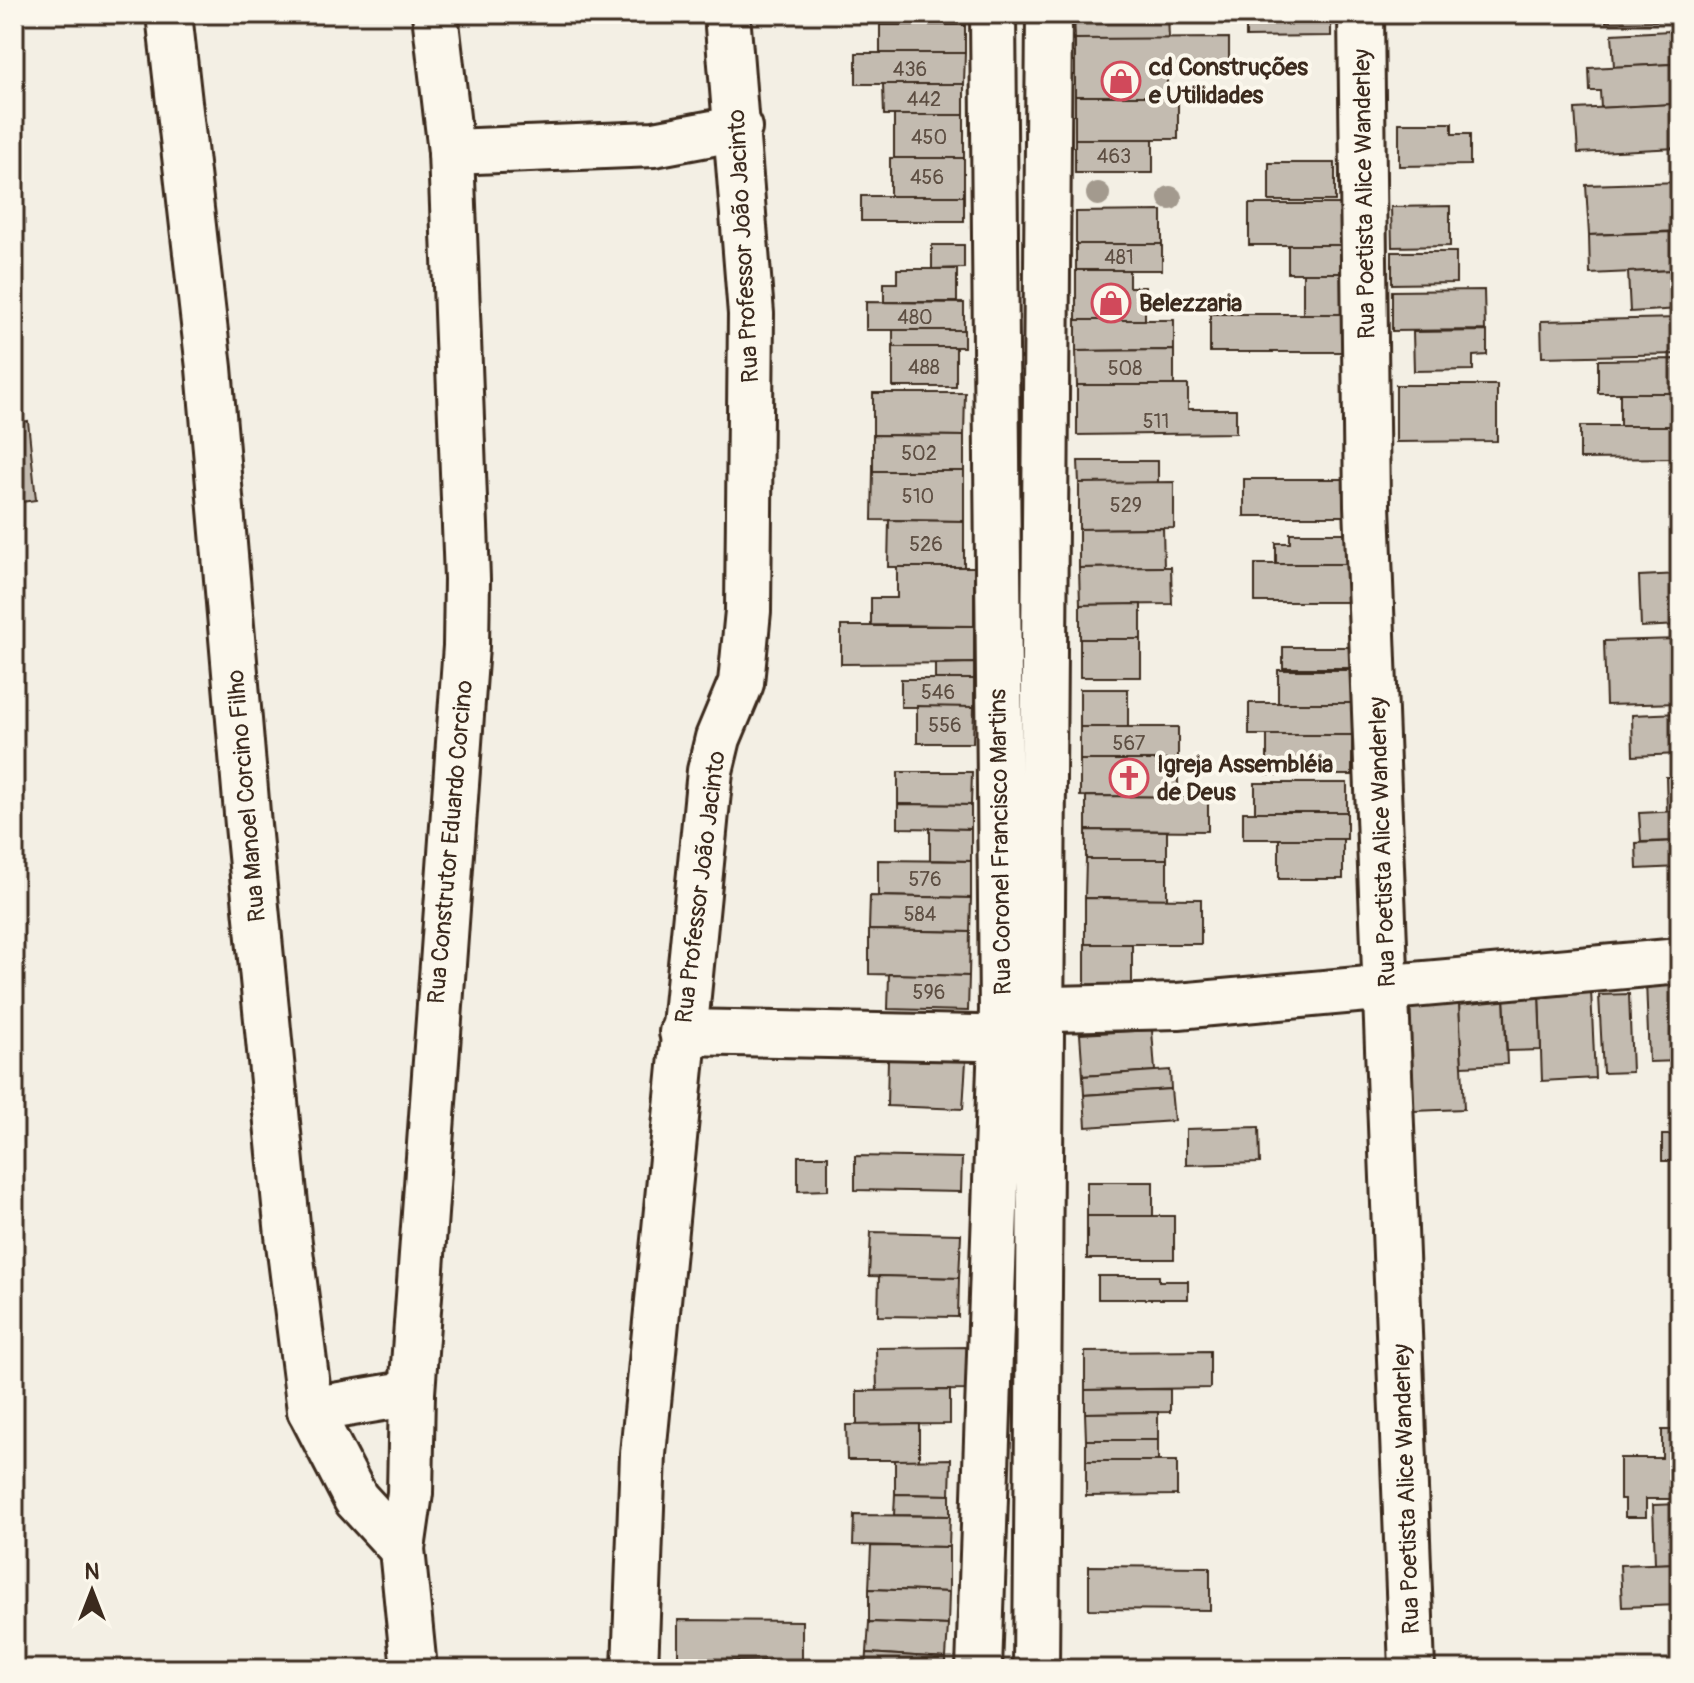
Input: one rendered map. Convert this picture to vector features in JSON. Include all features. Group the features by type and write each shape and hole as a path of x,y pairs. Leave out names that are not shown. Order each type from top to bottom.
{"street":[{"name":"Rua Manoel Corcino Filho","path":"169,14 209,368 248,825 288,1235 310,1410 356,1499 402,1549"},
{"name":"Rua Construtor Eduardo Corcino","path":"414,1669 402,1549 410,1493 412,1393 433,1056 466,646 464,458 451,152 435,14"},
{"name":"Rua Professor João Jacinto","path":"635,1669 643,1454 682,1032 710,771 718,738 741,683 748,611 751,314 739,128 727,14"},
{"name":"Rua Coronel Francisco Martins","path":"993,14 1036,1669"},
{"name":"Rua Coronel Francisco Martins","path":"979,1669 1021,1024 1051,77 1049,14"},
{"name":"Rua Poetista Alice Wanderley","path":"1361,14 1367,505 1412,1669"},
{"path":"994,77 1051,77"},
{"path":"451,152 654,144 739,128"},
{"path":"682,1032 1021,1024 1178,1006 1680,961"},
{"path":"310,1410 412,1393"}],"building":[{"path":"918,14 958,14 958,25 918,25"},
{"path":"1074,14 1168,14 1169,39 1075,39"},
{"path":"1246,14 1331,14 1331,36 1246,37"},
{"path":"1606,14 1669,14 1669,21 1606,22"},
{"path":"880,25 965,25 965,53 880,53"},
{"path":"1670,31 1672,64 1614,67 1612,34"},
{"name":"cd Construções e Utilidades","path":"1229,38 1229,66 1167,66 1167,96 1075,96 1075,39"},
{"path":"856,53 965,53 964,84 856,84"},
{"path":"1672,64 1674,104 1601,108 1600,91 1590,91 1589,68"},
{"path":"883,84 964,84 964,115 884,115"},
{"path":"1075,96 1178,96 1178,139 1075,139"},
{"path":"1674,104 1677,148 1578,153 1575,109"},
{"path":"894,115 964,115 964,158 894,158"},
{"path":"1399,123 1452,123 1452,134 1470,134 1470,165 1399,166"},
{"path":"1075,139 1153,139 1153,173 1075,173"},
{"path":"890,158 964,158 964,196 890,196"},
{"path":"1269,163 1335,163 1335,201 1269,201"},
{"path":"1680,182 1680,231 1589,235 1586,185"},
{"path":"861,196 964,196 964,221 861,221"},
{"path":"1249,204 1346,204 1346,245 1249,245"},
{"path":"1450,206 1450,246 1392,247 1391,207"},
{"path":"1162,211 1162,244 1076,244 1076,212"},
{"path":"1673,232 1675,270 1590,274 1589,235"},
{"path":"1076,244 1162,244 1162,270 1076,270"},
{"path":"932,245 964,245 964,268 932,269"},
{"path":"1288,245 1340,245 1340,273 1288,273"},
{"path":"1392,252 1456,252 1456,283 1392,284"},
{"path":"897,269 957,269 957,302 884,302 884,283 897,283"},
{"name":"Belezzaria","path":"1076,270 1129,270 1129,287 1145,287 1145,320 1076,320"},
{"path":"1680,270 1680,309 1630,312 1628,272"},
{"path":"1303,273 1348,273 1348,314 1303,314"},
{"path":"1484,290 1485,330 1392,331 1392,291"},
{"path":"866,302 964,303 964,330 866,330"},
{"path":"1210,314 1348,314 1348,352 1210,352"},
{"path":"1680,318 1680,354 1542,357 1541,321"},
{"path":"1076,320 1174,320 1174,350 1076,351"},
{"path":"893,330 964,330 964,347 893,347"},
{"path":"1487,331 1487,355 1473,356 1473,370 1414,371 1413,332"},
{"path":"893,347 956,347 956,387 893,387"},
{"path":"1174,350 1174,385 1077,385 1076,351"},
{"path":"1680,359 1680,393 1598,393 1598,360"},
{"path":"1077,385 1188,385 1188,409 1236,409 1236,433 1077,435"},
{"path":"1396,385 1497,385 1497,441 1396,442"},
{"path":"873,393 965,393 964,436 873,435"},
{"path":"1620,393 1680,393 1680,426 1620,426"},
{"path":"28,421 36,500 14,503 14,423"},
{"path":"1580,426 1680,426 1680,458 1580,459"},
{"path":"873,435 964,436 964,471 873,471"},
{"path":"1078,461 1158,461 1158,483 1079,483"},
{"path":"873,471 964,471 964,521 872,520"},
{"path":"1244,479 1348,479 1348,516 1244,516"},
{"path":"1174,482 1174,528 1079,529 1079,483"},
{"path":"889,520 964,521 964,567 888,567"},
{"path":"1163,528 1164,567 1079,568 1079,529"},
{"path":"1290,533 1353,533 1353,564 1276,564 1276,543 1290,543"},
{"path":"1255,564 1353,564 1353,602 1255,602"},
{"path":"897,567 974,567 974,626 871,625 871,598 897,598"},
{"path":"1171,567 1172,604 1080,605 1079,568"},
{"path":"1680,574 1680,625 1641,627 1639,576"},
{"path":"1141,604 1141,639 1080,639 1080,605"},
{"path":"841,626 974,626 974,663 841,664"},
{"path":"1080,639 1141,639 1141,677 1080,677"},
{"path":"1680,639 1680,703 1606,705 1604,641"},
{"path":"1283,647 1354,647 1354,668 1283,668"},
{"path":"974,663 974,679 935,679 935,664"},
{"path":"1278,670 1357,670 1357,703 1278,703"},
{"path":"901,679 974,679 974,707 901,707"},
{"path":"1080,689 1128,689 1128,727 1080,727"},
{"path":"1249,703 1352,703 1352,735 1249,735"},
{"path":"917,706 974,707 973,743 917,743"},
{"path":"1680,713 1680,754 1633,756 1632,715"},
{"path":"1080,727 1178,727 1178,760 1080,760"},
{"path":"1267,735 1352,735 1352,775 1267,775"},
{"name":"Igreja Assembléia de Deus","path":"1080,760 1178,760 1178,797 1080,796"},
{"path":"898,772 972,772 971,805 898,804"},
{"path":"1666,777 1680,777 1680,811 1667,812"},
{"path":"1255,783 1347,783 1347,812 1255,812"},
{"path":"1086,796 1208,797 1208,831 1086,830"},
{"path":"898,804 971,805 971,829 898,828"},
{"path":"1680,811 1680,841 1641,842 1639,813"},
{"path":"1243,812 1347,812 1347,839 1243,839"},
{"path":"930,828 971,829 971,861 930,860"},
{"path":"1086,830 1167,831 1167,859 1086,859"},
{"path":"1279,839 1343,839 1343,879 1279,879"},
{"path":"1680,841 1680,867 1637,869 1636,843"},
{"path":"1086,859 1167,859 1167,899 1085,898"},
{"path":"878,860 971,861 971,898 878,896"},
{"path":"870,896 971,898 970,932 869,930"},
{"path":"1085,898 1201,899 1201,944 1085,944"},
{"path":"869,930 970,932 969,976 869,974"},
{"path":"1085,944 1132,944 1132,990 1085,990"},
{"path":"889,974 969,976 968,1011 888,1009"},
{"path":"1680,979 1680,1061 1649,1062 1646,980"},
{"path":"1591,990 1595,1078 1542,1081 1539,992"},
{"path":"1629,994 1632,1072 1603,1073 1599,995"},
{"path":"1539,996 1541,1050 1507,1051 1504,997"},
{"path":"1459,998 1464,1109 1414,1111 1409,1001"},
{"path":"1504,999 1507,1064 1462,1066 1459,1001"},
{"path":"1152,1030 1155,1071 1083,1076 1080,1034"},
{"path":"888,1058 966,1061 963,1109 887,1106"},
{"path":"1170,1070 1171,1089 1084,1095 1083,1076"},
{"path":"1171,1089 1174,1121 1086,1127 1084,1095"},
{"path":"1259,1127 1260,1163 1186,1165 1186,1129"},
{"path":"1662,1135 1680,1135 1680,1161 1662,1161"},
{"path":"798,1156 828,1156 828,1190 798,1191"},
{"path":"855,1156 962,1158 961,1192 855,1190"},
{"path":"1087,1182 1153,1182 1153,1216 1087,1216"},
{"path":"1087,1216 1174,1216 1174,1259 1087,1259"},
{"path":"871,1232 961,1234 959,1278 869,1276"},
{"path":"879,1276 959,1278 958,1317 878,1316"},
{"path":"1098,1276 1159,1276 1159,1281 1188,1281 1188,1299 1098,1299"},
{"path":"970,1347 971,1390 877,1391 876,1348"},
{"path":"1210,1351 1210,1388 1085,1390 1085,1352"},
{"path":"1170,1389 1170,1412 1085,1413 1085,1390"},
{"path":"950,1390 950,1424 857,1425 857,1391"},
{"path":"1158,1412 1158,1440 1086,1440 1085,1413"},
{"path":"919,1424 919,1460 847,1460 846,1425"},
{"path":"1662,1430 1680,1430 1680,1499 1646,1499 1646,1517 1625,1517 1625,1499 1620,1499 1620,1458 1662,1458"},
{"path":"1086,1440 1158,1440 1158,1461 1086,1461"},
{"path":"951,1459 950,1495 895,1494 895,1460"},
{"path":"1086,1461 1177,1461 1177,1495 1086,1496"},
{"path":"895,1494 950,1495 950,1516 894,1515"},
{"path":"1680,1504 1680,1563 1655,1564 1653,1505"},
{"path":"854,1515 950,1516 949,1547 853,1545"},
{"path":"871,1546 949,1547 949,1592 869,1589"},
{"path":"1680,1563 1680,1605 1622,1607 1620,1565"},
{"path":"1089,1566 1210,1567 1210,1610 1089,1609"},
{"path":"869,1589 949,1592 948,1625 869,1622"},
{"path":"678,1620 802,1621 802,1660 678,1662"},
{"path":"869,1622 948,1625 946,1658 867,1653"},
{"path":"867,1653 946,1658 946,1669 866,1669"}],"place":[{"name":"cd Construções e Utilidades","path":"1121,81"},
{"name":"Belezzaria","path":"1111,303"},
{"name":"Igreja Assembléia de Deus","path":"1129,778"}]}
